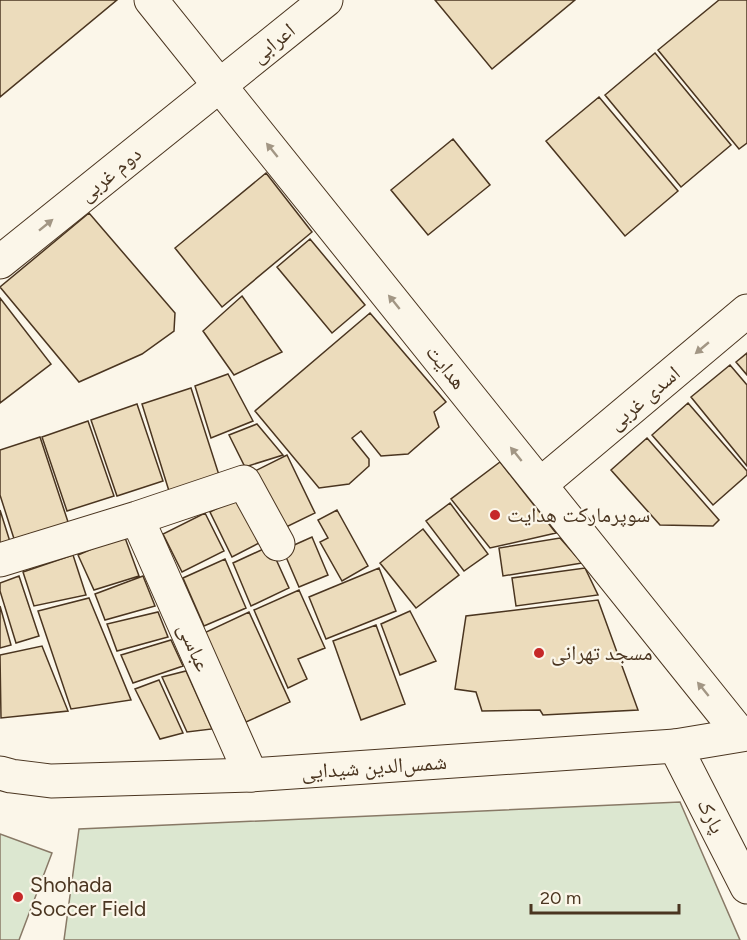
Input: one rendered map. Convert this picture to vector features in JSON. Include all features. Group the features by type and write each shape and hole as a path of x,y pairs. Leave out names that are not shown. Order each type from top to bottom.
{"street":[{"name":"هدایت","path":"151,0 743,734"},
{"name":"اعرابی","path":"220,86 326,0"},
{"name":"دوم غربی","path":"0,262 220,86"},
{"name":"اسدی غربی","path":"541,484 747,311"},
{"path":"0,560 244,482 278,544"},
{"name":"عباسی","path":"137,518 251,775"},
{"name":"شمس‌الدین شیدایی","path":"0,773 51,781 251,775 675,746 743,734"},
{"name":"پارک","path":"675,746 747,886"}],"green space":[{"path":"680,802 740,940 64,940 79,829"},
{"name":"Shohada Soccer Field","path":"0,834 52,853 19,940 0,940"}],"building":[{"path":"0,0 117,0 0,97"},
{"path":"435,0 575,0 492,69"},
{"path":"719,0 747,0 747,143 739,149 658,50"},
{"path":"655,53 731,145 681,187 605,95"},
{"path":"599,97 678,191 625,236 546,141"},
{"path":"453,139 490,185 428,235 391,190"},
{"path":"266,173 312,232 222,307 175,248"},
{"path":"89,213 175,313 174,331 142,354 79,382 0,287"},
{"path":"310,239 365,305 332,333 277,267"},
{"path":"242,296 282,352 234,375 203,331"},
{"path":"0,298 51,364 0,403"},
{"path":"370,313 446,402 434,412 439,427 408,454 381,456 361,431 352,438 369,459 369,466 349,484 319,488 255,411"},
{"path":"747,353 747,375 736,362"},
{"path":"730,365 747,385 747,466 691,397"},
{"path":"228,374 253,421 211,438 195,386"},
{"path":"191,388 219,475 169,491 142,404"},
{"path":"688,403 747,471 747,475 713,505 652,435"},
{"path":"137,404 163,481 117,496 91,420"},
{"path":"88,421 114,496 67,511 42,437"},
{"path":"257,424 283,455 245,467 229,435"},
{"path":"40,437 70,528 16,545 0,495 0,450"},
{"path":"647,438 719,520 713,526 660,525 611,470"},
{"path":"287,455 315,513 278,531 251,473"},
{"path":"500,462 556,533 490,548 451,499"},
{"path":"241,496 263,541 232,557 210,512"},
{"path":"450,503 488,554 464,571 426,521"},
{"path":"0,510 12,548 0,552"},
{"path":"337,510 368,566 342,581 320,542 328,538 318,520"},
{"path":"205,513 224,551 182,572 163,534"},
{"path":"423,529 459,575 416,608 380,563"},
{"path":"124,535 139,576 94,590 78,555"},
{"path":"312,537 328,575 299,587 283,550"},
{"path":"560,538 582,563 503,576 499,548"},
{"path":"270,546 289,588 251,606 233,563"},
{"path":"73,555 86,595 34,606 23,572"},
{"path":"225,559 246,608 204,626 183,578"},
{"path":"379,568 396,611 326,639 309,597"},
{"path":"585,568 598,595 516,606 512,578"},
{"path":"19,576 39,636 16,643 0,591 0,583"},
{"path":"143,576 155,606 105,620 95,594"},
{"path":"299,590 325,648 298,659 307,679 288,688 254,610"},
{"path":"89,598 131,700 71,709 38,611"},
{"name":"مسجد تهرانی","path":"598,600 638,710 543,715 540,710 482,711 476,692 455,689 466,616"},
{"path":"0,606 11,645 0,648"},
{"path":"410,611 436,661 400,675 381,624"},
{"path":"158,612 168,637 117,651 107,624"},
{"path":"249,612 290,702 246,722 204,633"},
{"path":"376,625 405,704 361,720 333,641"},
{"path":"171,640 183,666 133,683 121,655"},
{"path":"42,646 68,711 1,718 0,655"},
{"path":"186,671 212,729 187,732 162,677"},
{"path":"159,680 183,733 160,739 135,689"}],"place":[{"name":"سوپرمارکت هدایت","path":"495,515"},
{"name":"مسجد تهرانی","path":"539,653"},
{"name":"Shohada Soccer Field","path":"18,897"}]}
